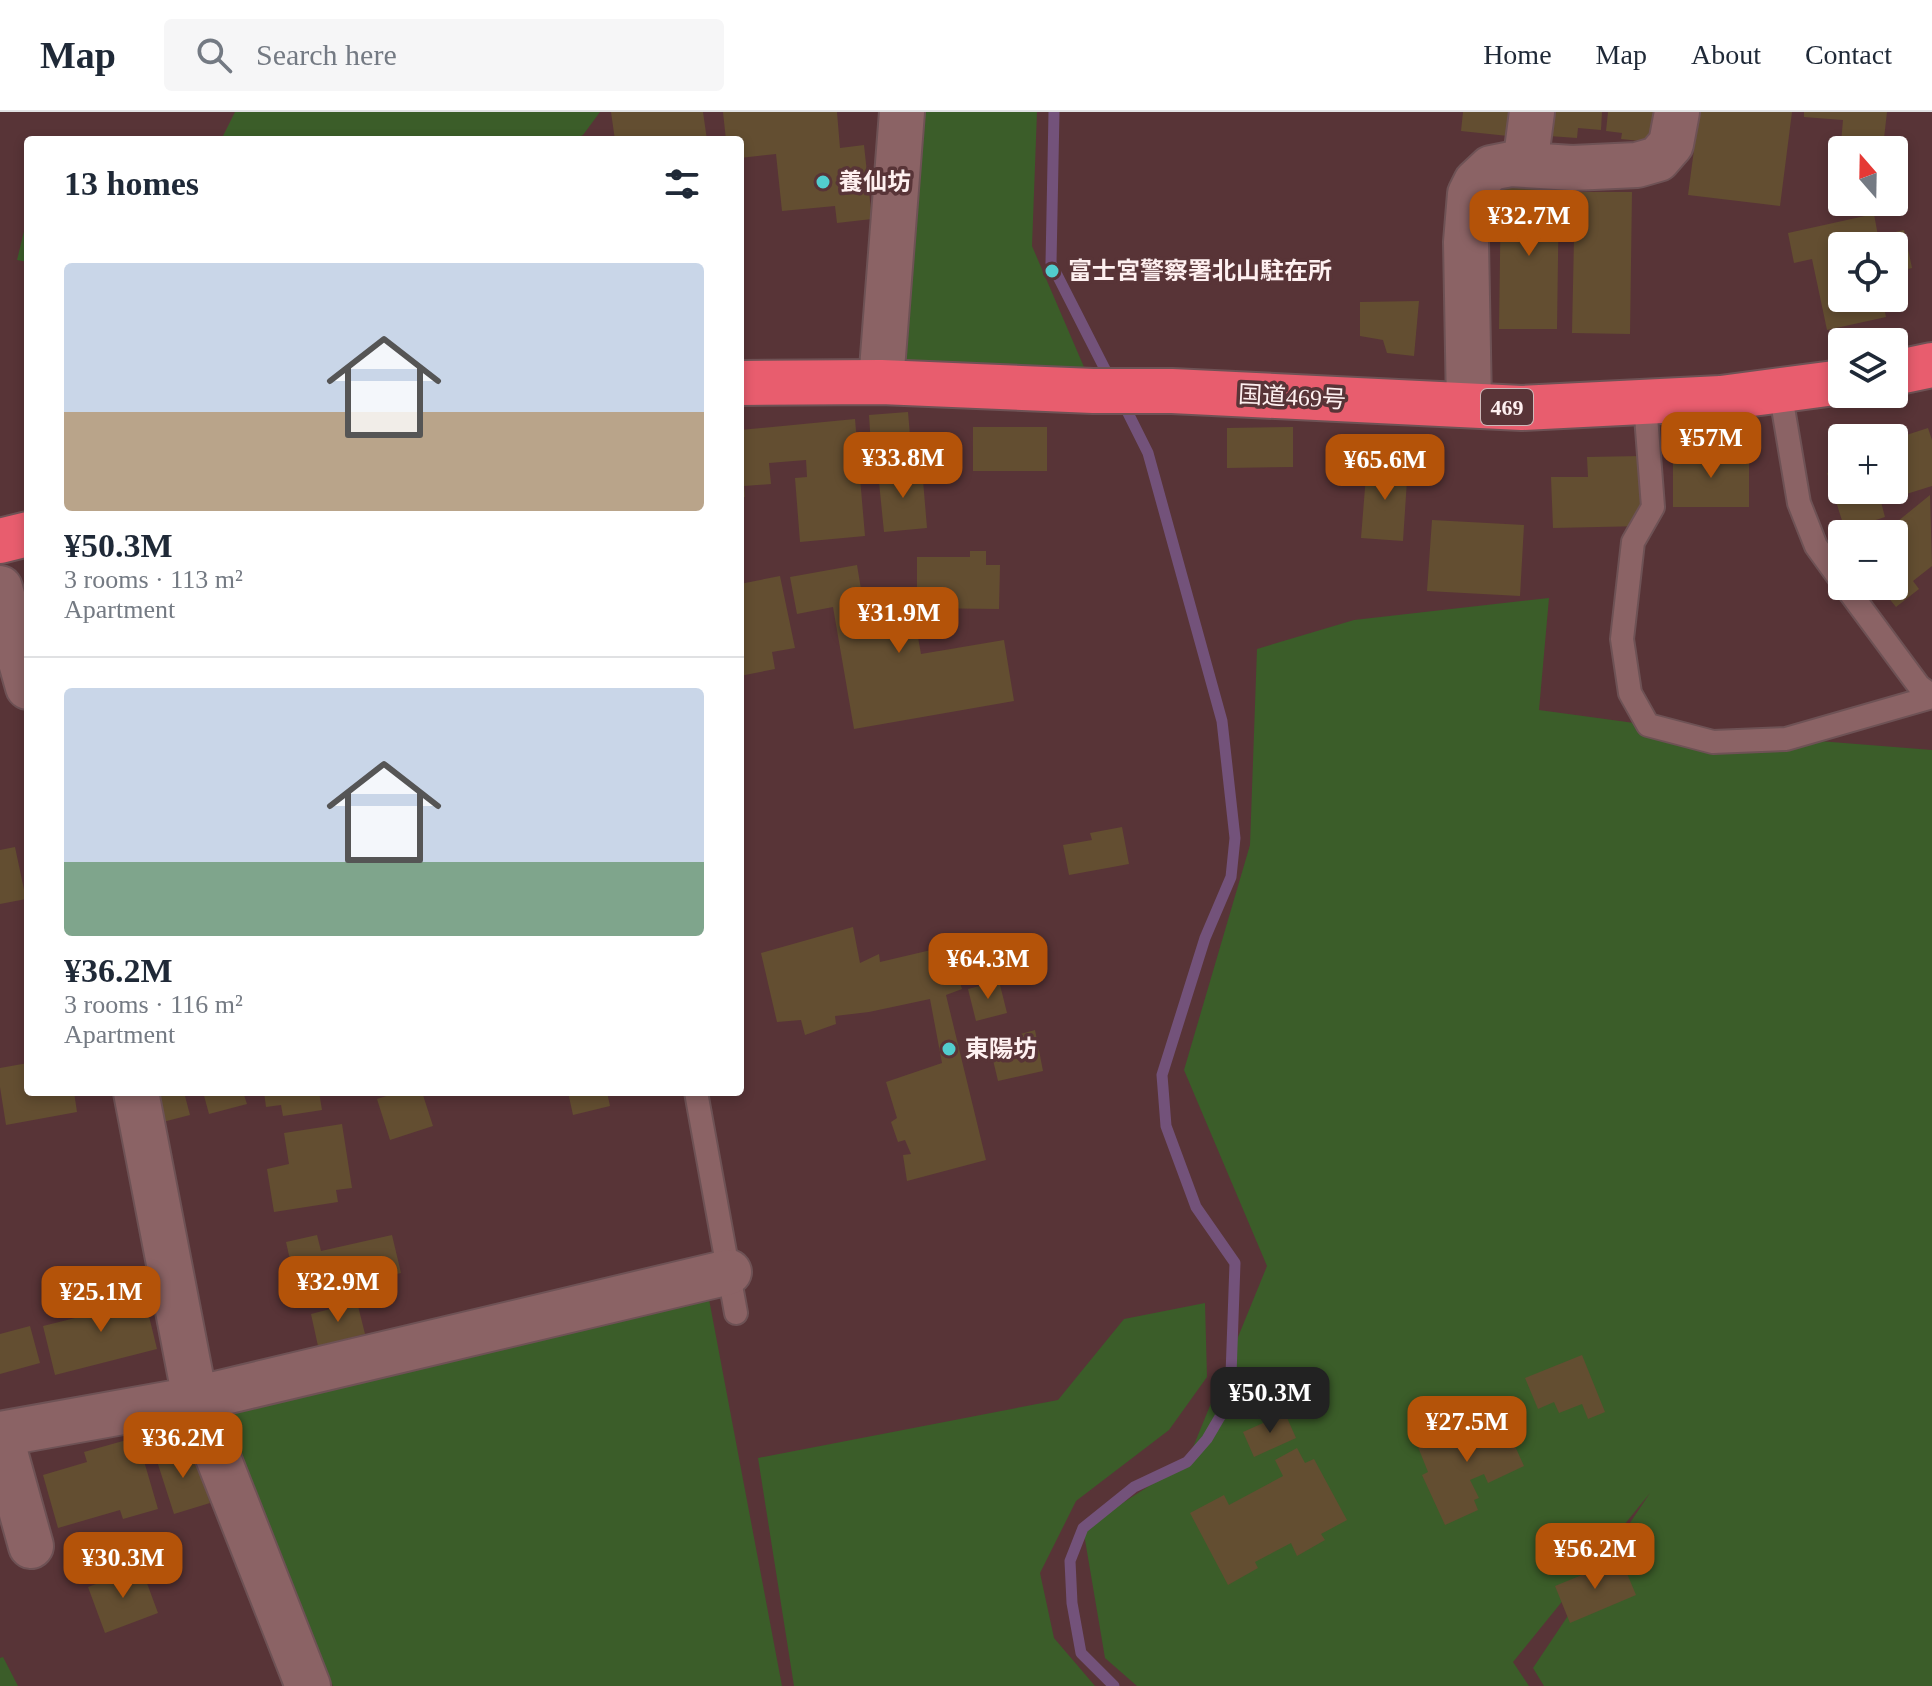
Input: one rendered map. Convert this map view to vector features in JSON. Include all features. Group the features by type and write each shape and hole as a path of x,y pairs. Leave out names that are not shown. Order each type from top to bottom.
{"highway":[{"path":"1908,370 1932,365"},
{"name":"国道469号","path":"744,383 881,382 1093,391 1172,391 1522,408 1645,403 1828,384"},
{"path":"0,541 24,535"}],"street":[{"path":"881,382 902,112"},
{"path":"1525,165 1532,112"},
{"path":"1469,405 1466,242 1470,194 1476,182 1491,168 1637,165 1658,159 1671,144 1677,112"},
{"path":"0,588 24,673"},
{"path":"137,1096 195,1399 308,1686"},
{"path":"31,1546 0,1434 195,1399 732,1292"}],"lane":[{"path":"1780,390 1799,503 1816,546 1828,562"},
{"path":"1645,403 1653,507 1633,542 1622,639 1630,693 1648,725 1713,742 1786,739 1932,696"},
{"path":"1856,600 1919,686 1932,696"},
{"path":"697,1096 732,1292"}],"green space":[{"path":"235,112 600,112 581,136 223,136"},
{"path":"902,112 1037,112 1032,246 1087,374 896,366"},
{"path":"24,231 24,261 17,260"},
{"path":"1549,598 1539,710 1693,731 1932,750 1932,1686 1544,1686 1533,1668 1650,1493 1513,1662 1529,1686 1137,1686 1105,1658 1083,1528 1187,1462 1267,1266 1184,1070 1250,845 1257,649 1354,620"},
{"path":"705,1278 782,1686 333,1686 195,1399"},
{"path":"1205,1303 1207,1377 1169,1430 1076,1501 1040,1573 1054,1638 1095,1686 794,1686 758,1458 1058,1400 1124,1319"},
{"path":"3,1657 18,1686 0,1686 0,1658"}],"building":[{"path":"611,112 703,112 706,136 614,136"},
{"name":"養仙坊","path":"723,112 837,112 840,148 864,145 872,219 837,223 835,206 782,211 776,154 744,158 744,136 726,136"},
{"path":"1463,112 1511,112 1508,136 1461,131"},
{"path":"1551,112 1602,112 1601,130 1578,128 1577,138 1549,136"},
{"path":"1608,112 1654,112 1650,142 1621,139 1622,133 1606,131"},
{"path":"1699,112 1792,112 1780,206 1688,195"},
{"path":"1804,112 1887,112 1884,136 1842,136 1843,120 1804,117"},
{"path":"1501,187 1559,187 1557,329 1499,329"},
{"path":"1575,192 1632,192 1630,334 1572,333"},
{"path":"1874,216 1877,232 1828,232 1828,312 1885,312 1886,317 1827,330 1812,259 1794,263 1788,233"},
{"path":"1419,301 1414,356 1387,353 1383,340 1360,336 1360,302"},
{"path":"908,412 912,459 872,462 869,415"},
{"path":"855,419 865,536 800,542 795,478 807,477 806,460 769,463 771,484 744,486 744,430"},
{"path":"973,427 1047,427 1047,471 973,471"},
{"path":"1293,427 1293,467 1227,468 1227,428"},
{"path":"1928,428 1932,440 1932,486 1908,494 1908,434"},
{"path":"1749,452 1749,507 1673,507 1673,453"},
{"path":"1642,456 1644,526 1553,528 1551,477 1588,477 1587,457"},
{"path":"1367,463 1408,465 1403,541 1361,538"},
{"path":"922,468 927,528 884,532 878,472"},
{"path":"1930,495 1932,566 1913,581 1919,589 1908,598 1908,520 1899,520"},
{"path":"1837,504 1882,504 1885,517 1876,520 1842,520"},
{"path":"1432,520 1524,525 1520,596 1427,591"},
{"path":"970,551 986,551 986,565 1000,565 999,609 917,608 917,557 970,557"},
{"path":"857,565 862,595 909,587 921,654 1004,640 1014,701 854,729 833,607 797,614 790,577"},
{"path":"780,576 795,648 772,652 775,669 744,675 744,583"},
{"path":"1890,600 1905,600 1896,607"},
{"path":"1122,827 1129,864 1069,875 1063,845 1092,840 1090,833"},
{"path":"15,847 24,899 0,904 0,850"},
{"name":"東陽坊","path":"853,927 860,963 879,954 880,962 948,946 962,989 946,995 986,1160 907,1181 903,1155 911,1154 905,1140 898,1142 891,1122 897,1118 886,1082 942,1063 930,999 835,1016 836,1024 805,1035 801,1020 777,1022 761,953"},
{"path":"999,981 1007,1013 976,1021 968,989"},
{"path":"1035,1030 1043,1071 998,1081 989,1043"},
{"path":"24,1064 24,1096 75,1096 77,1112 6,1125 0,1068"},
{"path":"152,1096 185,1096 190,1115 159,1123"},
{"path":"204,1096 244,1096 247,1104 209,1114"},
{"path":"265,1096 320,1096 322,1110 283,1116 281,1105 266,1107"},
{"path":"423,1096 433,1126 390,1140 377,1099"},
{"path":"569,1096 608,1096 610,1106 573,1115"},
{"path":"342,1124 352,1188 336,1190 338,1202 274,1212 267,1169 289,1164 284,1133"},
{"path":"317,1235 321,1251 392,1235 401,1273 335,1289 338,1300 301,1308 286,1242"},
{"path":"126,1291 130,1304 145,1300 157,1349 55,1375 43,1326 91,1314 88,1301"},
{"path":"357,1302 365,1334 318,1346 311,1314"},
{"path":"30,1326 40,1363 0,1374 0,1334"},
{"path":"1582,1355 1605,1412 1588,1419 1582,1404 1559,1413 1554,1402 1538,1409 1525,1378"},
{"path":"1499,1411 1524,1466 1488,1483 1484,1474 1470,1480 1479,1498 1474,1500 1478,1510 1445,1525 1422,1475 1428,1472 1418,1447"},
{"path":"1285,1413 1296,1438 1254,1457 1243,1432"},
{"path":"137,1437 158,1509 123,1519 120,1510 58,1528 43,1475 87,1462 84,1452"},
{"path":"192,1446 210,1503 174,1514 156,1458"},
{"path":"1297,1448 1305,1463 1314,1459 1347,1520 1321,1534 1325,1540 1297,1556 1291,1543 1255,1562 1258,1568 1228,1585 1190,1513 1224,1495 1229,1505 1283,1476 1275,1460"},
{"path":"1621,1559 1636,1595 1570,1623 1555,1586"},
{"path":"141,1567 158,1613 105,1633 88,1587"}],"waterway":[{"path":"1054,112 1051,263 1111,381"},
{"path":"1114,1686 1081,1653 1072,1603 1070,1561 1083,1528 1134,1487 1187,1462 1207,1439 1221,1415 1231,1375 1235,1263 1196,1207 1166,1126 1162,1075 1205,938 1231,877 1235,838 1222,721 1148,453 1121,399"}],"place":[{"name":"養仙坊","path":"823,182"},
{"name":"富士宮警察署北山駐在所","path":"1052,271"},
{"name":"東陽坊","path":"949,1049"}]}
